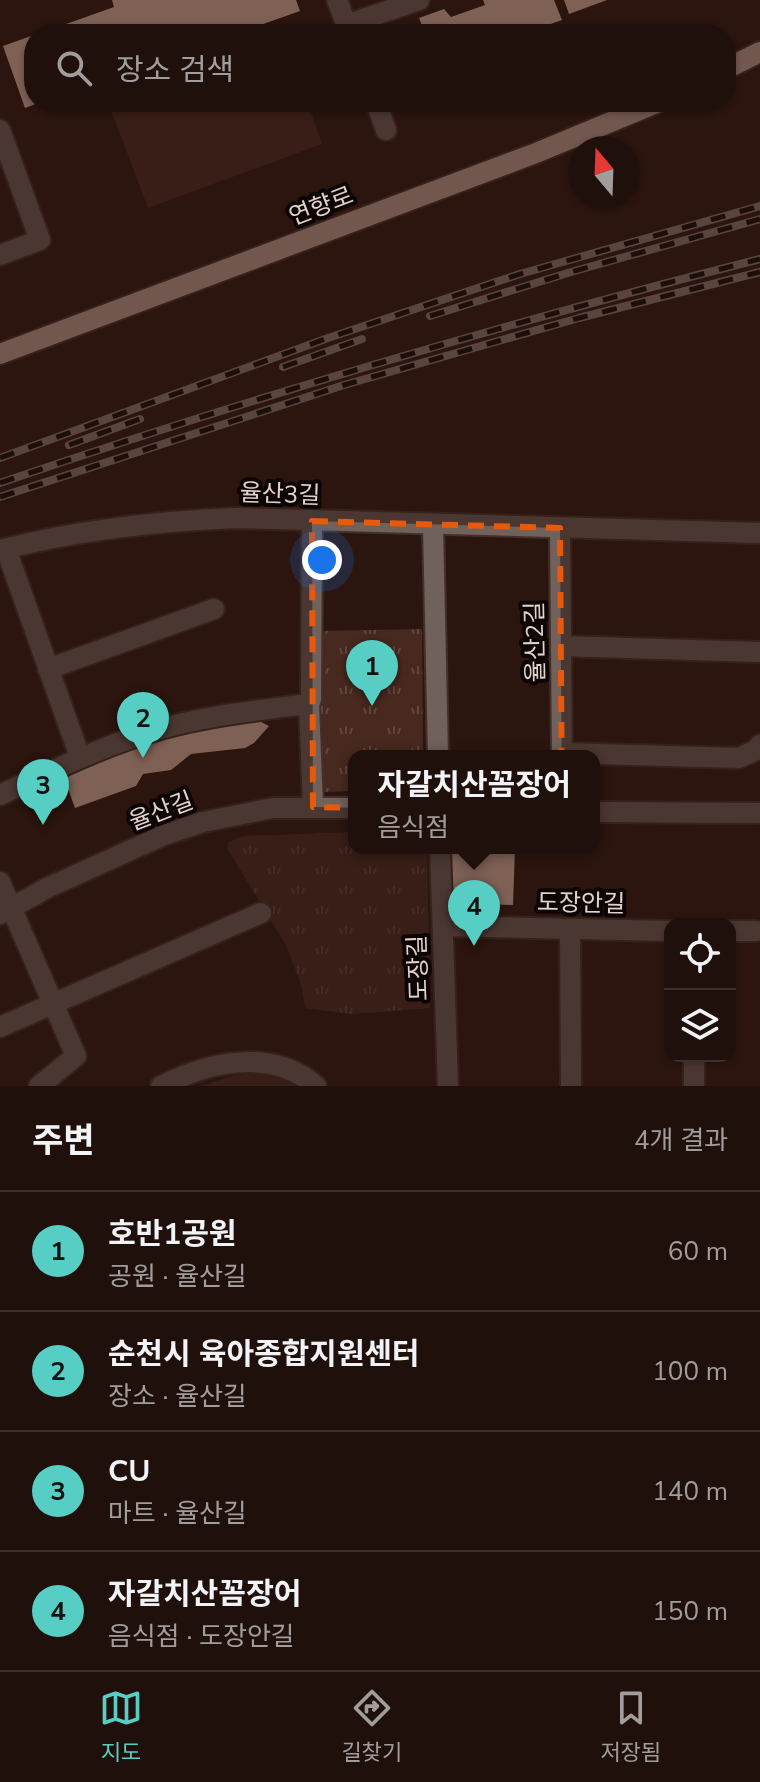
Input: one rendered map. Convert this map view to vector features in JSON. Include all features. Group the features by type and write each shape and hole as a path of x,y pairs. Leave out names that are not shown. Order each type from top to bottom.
{"main road":[{"path":"736,64 760,52"},
{"name":"연향로","path":"0,354 536,153 635,112"}],"street":[{"path":"337,0 346,24"},
{"path":"359,24 410,2"},
{"path":"380,112 386,130"},
{"path":"0,130 40,240 0,255"},
{"name":"율산3길","path":"3,550 75,534 163,521 238,518 760,533"},
{"path":"312,521 309,704 313,807"},
{"path":"433,525 438,750"},
{"name":"율산2길","path":"560,528 562,750"},
{"path":"3,550 80,757"},
{"path":"48,669 214,609"},
{"path":"561,646 760,652"},
{"path":"0,795 80,757 140,735 184,723 309,704"},
{"path":"600,755 739,758 760,745"},
{"name":"율산길","path":"6,911 47,888 188,826 248,811 348,808"},
{"path":"600,812 760,813"},
{"name":"도장길","path":"440,854 448,1086"},
{"path":"0,882 6,911 76,1056 39,1086"},
{"path":"0,1027 261,913"},
{"name":"도장안길","path":"443,926 664,931"},
{"path":"570,929 571,1086"},
{"path":"736,931 756,931"},
{"path":"161,1086 201,1070 235,1062 293,1069 316,1086"},
{"path":"694,1062 694,1086"}],"highlighted area":[{"path":"312,521 560,528 562,812 313,807"}],"green space":[{"path":"112,112 311,112 322,144 148,208"},
{"path":"422,629 423,750 348,750 348,791 322,792 320,631"},
{"path":"348,832 348,854 427,854 430,1008 351,1014 305,1008 301,984 286,945 227,848 229,842 244,836"},
{"path":"258,1072 288,1078 299,1086 202,1086 228,1077"}],"building":[{"path":"112,0 296,0 300,11 263,24 66,24 114,7"},
{"path":"483,0 554,0 562,20 551,24 421,24 419,18 444,9 451,17 485,5"},
{"path":"564,0 607,0 569,14"},
{"path":"24,39 24,105 3,46"},
{"path":"258,712 261,722 269,726 245,748 191,754 171,770 143,774 136,786 75,808 62,772 176,729"},
{"path":"447,854 515,854 513,905 446,903"}],"railway":[{"path":"0,458 328,338 520,274 760,206"},
{"path":"430,316 571,272 760,219"},
{"path":"0,483 188,421 378,364 568,309 760,259"},
{"path":"0,497 344,385 579,318 760,272"},
{"path":"283,367 362,339"},
{"path":"69,445 140,419"}],"place":[{"name":"호반1공원","path":"372,706"},
{"name":"순천시 육아종합지원센터","path":"143,758"},
{"name":"CU","path":"43,825"},
{"name":"자갈치산꼼장어","path":"474,946"}]}
